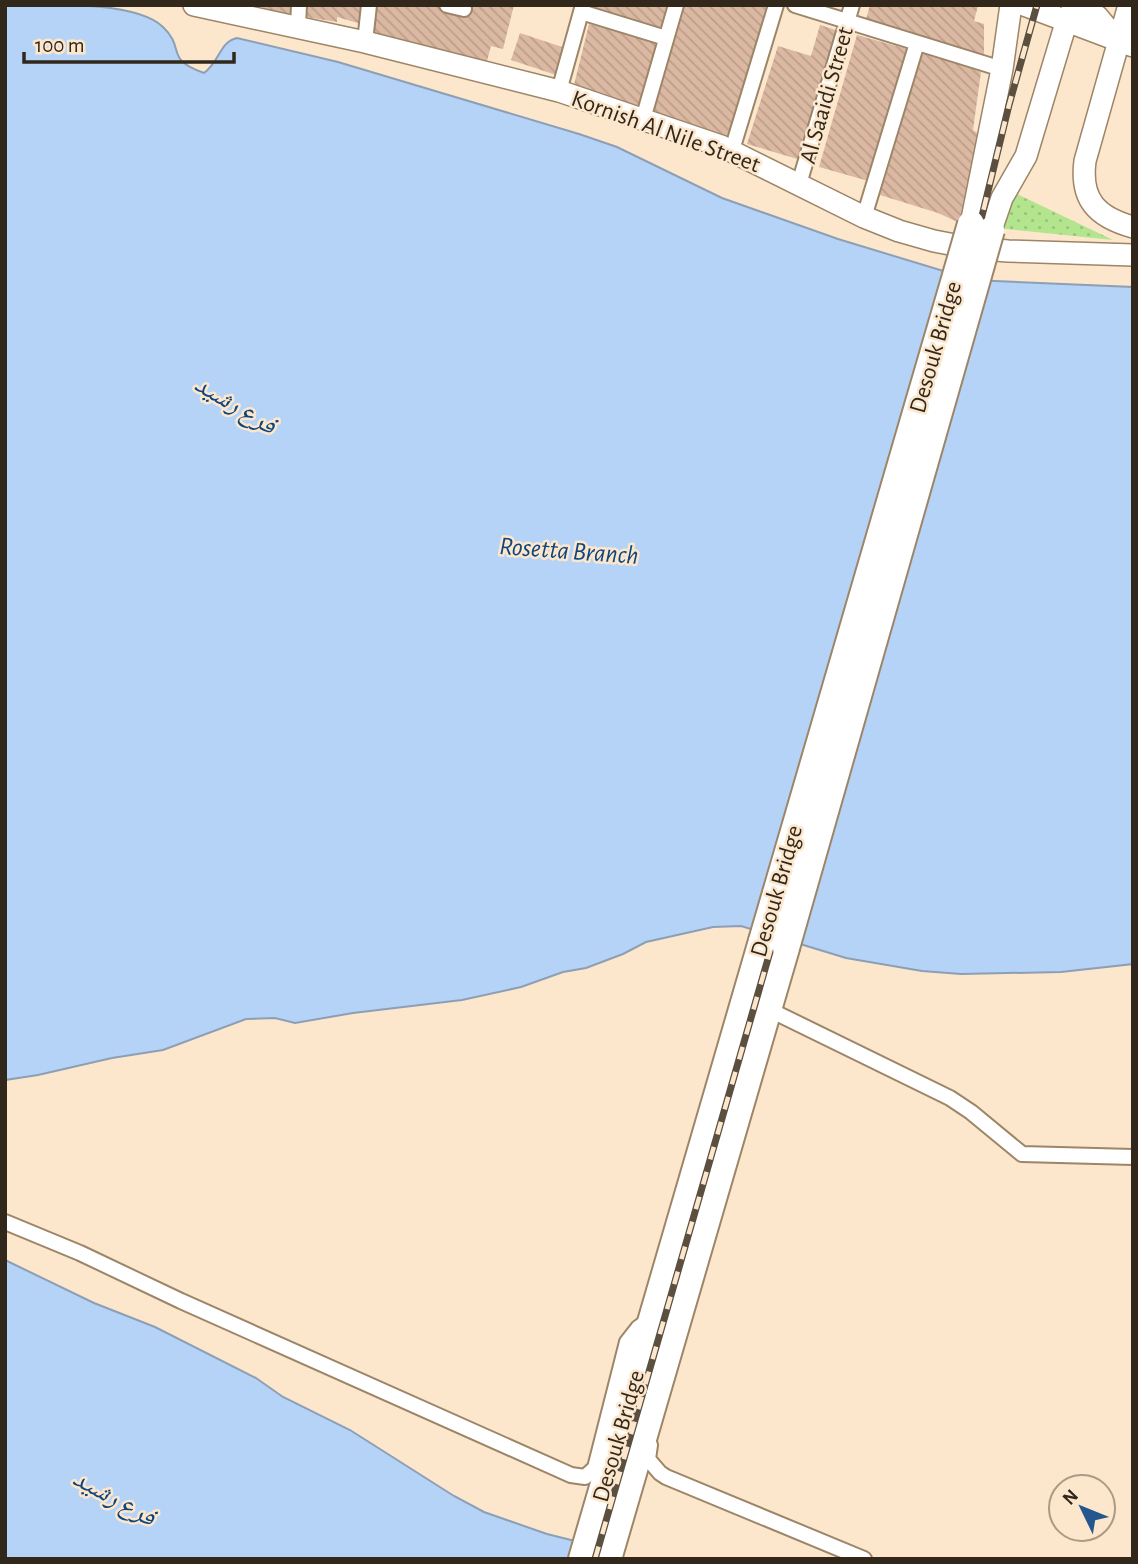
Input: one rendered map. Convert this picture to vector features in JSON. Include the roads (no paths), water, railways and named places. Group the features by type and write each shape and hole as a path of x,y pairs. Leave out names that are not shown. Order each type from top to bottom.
{"highway":[{"name":"Desouk Bridge","path":"608,1559 645,1388 653,1317 774,945 981,227"},
{"name":"Desouk Bridge","path":"582,1559 645,1388 685,1295 768,1009 774,945"}],"main road":[{"path":"981,227 1011,5"},
{"path":"1024,5 1069,14 1126,44"},
{"path":"1129,5 1126,44 1085,161 1083,176 1093,205 1104,216 1133,227"},
{"name":"Kornish Al Nile Street","path":"201,6 298,16 365,41 559,91 732,150 864,217 911,234 971,248 1133,255"},
{"path":"981,227 1002,198 1026,156 1069,14"}],"street":[{"path":"365,41 369,5"},
{"path":"447,5 464,9"},
{"path":"643,119 676,5"},
{"path":"732,150 776,5"},
{"path":"795,5 1002,69"},
{"name":"Al Saaidi Street","path":"799,184 852,5"},
{"path":"559,91 582,9 666,38"},
{"path":"864,217 917,43"},
{"path":"768,1009 950,1098 971,1112 1019,1153 1133,1157"},
{"path":"5,1222 79,1252 181,1301 571,1475 584,1477 595,1468 626,1342 638,1328 653,1317"},
{"path":"685,1295 691,1306 691,1318 650,1442 650,1463 666,1477 864,1559"}],"water":[{"path":"5,5 111,8 150,18 170,35 184,63 204,73 223,48 237,38 338,62 617,147 722,198 838,239 973,280 1133,287 1133,964 1061,972 961,974 922,971 846,958 741,926 713,927 646,942 586,968 563,972 521,987 462,1000 295,1023 275,1018 246,1019 163,1050 5,1080"},
{"name":"فرع رشيد","path":"5,1260 94,1303 155,1327 256,1378 283,1397 350,1430 484,1512 575,1541 618,1559 5,1559"}],"railway":[{"path":"595,1559 981,220 1037,5"}],"water label":[{"name":"Rosetta Branch","path":"569,550"}]}
